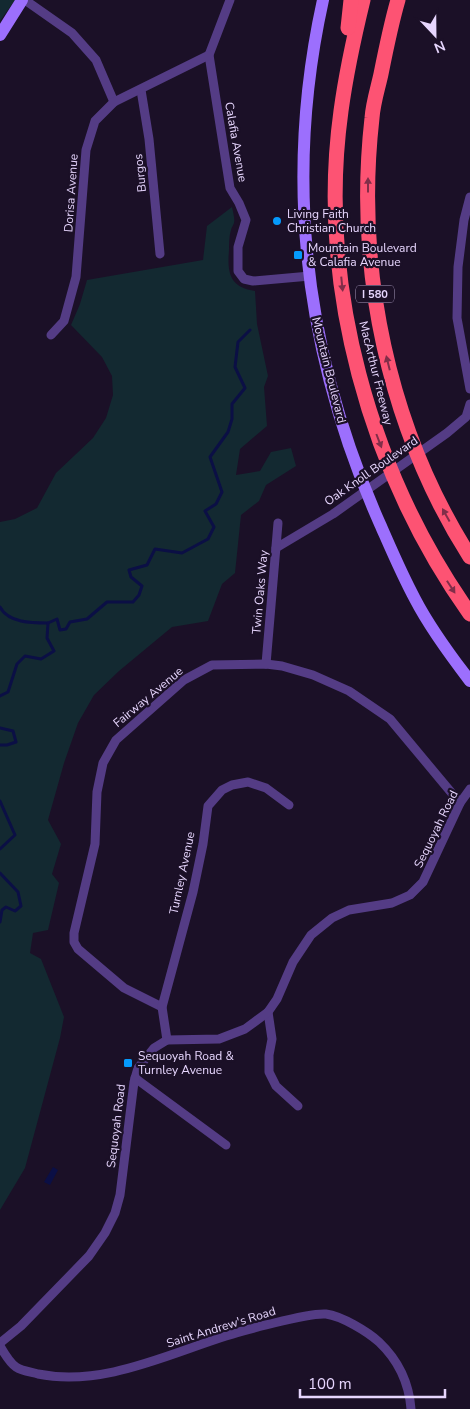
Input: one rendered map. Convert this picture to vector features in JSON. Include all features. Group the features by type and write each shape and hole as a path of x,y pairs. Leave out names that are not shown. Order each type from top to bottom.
{"highway":[{"path":"340,113 351,0"},
{"name":"MacArthur Freeway","path":"363,0 340,113 337,156 336,204 338,251 343,295 362,388 376,434 395,482 435,562 470,614"},
{"name":"MacArthur Freeway","path":"398,0 372,116 368,158 368,204 374,291 382,336 406,425 431,486 470,557"},
{"path":"393,16 403,0"}],"street":[{"path":"0,35 23,0 72,33 96,60 114,102"},
{"name":"Calafia Avenue","path":"230,0 209,55 230,188 246,220 240,234 238,271 244,279 253,281 310,276"},
{"name":"Mountain Boulevard","path":"323,0 312,56 303,136 303,213 320,343 337,411 371,505 415,600 432,628 470,681"},
{"name":"Dorisa Avenue","path":"51,335 64,321 76,277 86,150 95,121 114,102 209,55"},
{"name":"Burgos","path":"141,90 149,139 160,254"},
{"path":"470,197 464,220 458,267 457,318 470,389"},
{"name":"Oak Knoll Boulevard","path":"276,548 333,514 453,428 466,417 470,404"},
{"name":"Twin Oaks Way","path":"266,664 278,523"},
{"name":"Fairway Avenue","path":"162,1007 124,988 78,948 74,942 74,934 95,844 97,792 103,763 116,740 184,680 212,665 266,664 282,666 313,675 349,691 390,719 460,803"},
{"name":"Turnley Avenue","path":"167,1040 162,1007 193,892 203,844 208,806 222,790 232,785 248,782 266,788 289,805"},
{"name":"Sequoyah Road","path":"0,1345 89,1256 105,1233 115,1213 120,1194 135,1078 138,1068 154,1048 167,1040 219,1039 246,1029 268,1012 277,998 293,962 310,935 332,918 349,910 392,903 410,895 423,882 460,803 470,789"},
{"path":"268,1012 272,1039 268,1055 269,1072 276,1086 298,1106"},
{"path":"135,1078 226,1145"},
{"name":"Saint Andrew's Road","path":"0,1345 16,1367 29,1372 49,1376 100,1374 144,1364 228,1335 291,1319 326,1314 351,1323 372,1335 391,1354 405,1378 411,1409"}],"shaded area":[{"path":"0,0 15,0 0,21"},
{"path":"232,207 234,224 229,240 230,272 235,283 255,291 257,324 268,376 264,387 267,426 240,449 236,475 260,471 271,452 291,448 296,466 266,485 259,501 241,515 235,573 222,584 208,621 172,627 119,671 94,695 78,723 64,763 48,820 61,844 52,874 59,883 48,930 33,933 30,953 41,959 64,1017 25,1168 0,1210 0,522 15,519 37,508 56,473 93,438 106,418 113,395 112,376 102,357 71,325 87,280 203,260 207,226"},
{"path":"53,1167 58,1170 50,1185 44,1182"}],"waterway":[{"path":"0,696 8,692 17,664 25,656 41,659 54,651 47,638 48,623 57,619 60,630 66,629 70,622 87,619 107,602 133,602 139,595 142,586 131,577 129,570 147,565 155,549 182,553 208,539 214,527 205,511 216,504 222,492 210,457 228,432 232,419 232,404 245,388 235,367 238,342 250,330"},
{"path":"0,607 14,619 48,623"},
{"path":"0,728 13,731 16,742 0,745"},
{"path":"0,801 15,835 0,849"},
{"path":"0,873 18,892 21,906 15,911 6,907 2,910 0,922"}],"place":[{"name":"Living Faith Christian Church","path":"277,221"},
{"name":"Mountain Boulevard & Calafia Avenue","path":"298,255"},
{"name":"Sequoyah Road & Turnley Avenue","path":"128,1063"}]}
